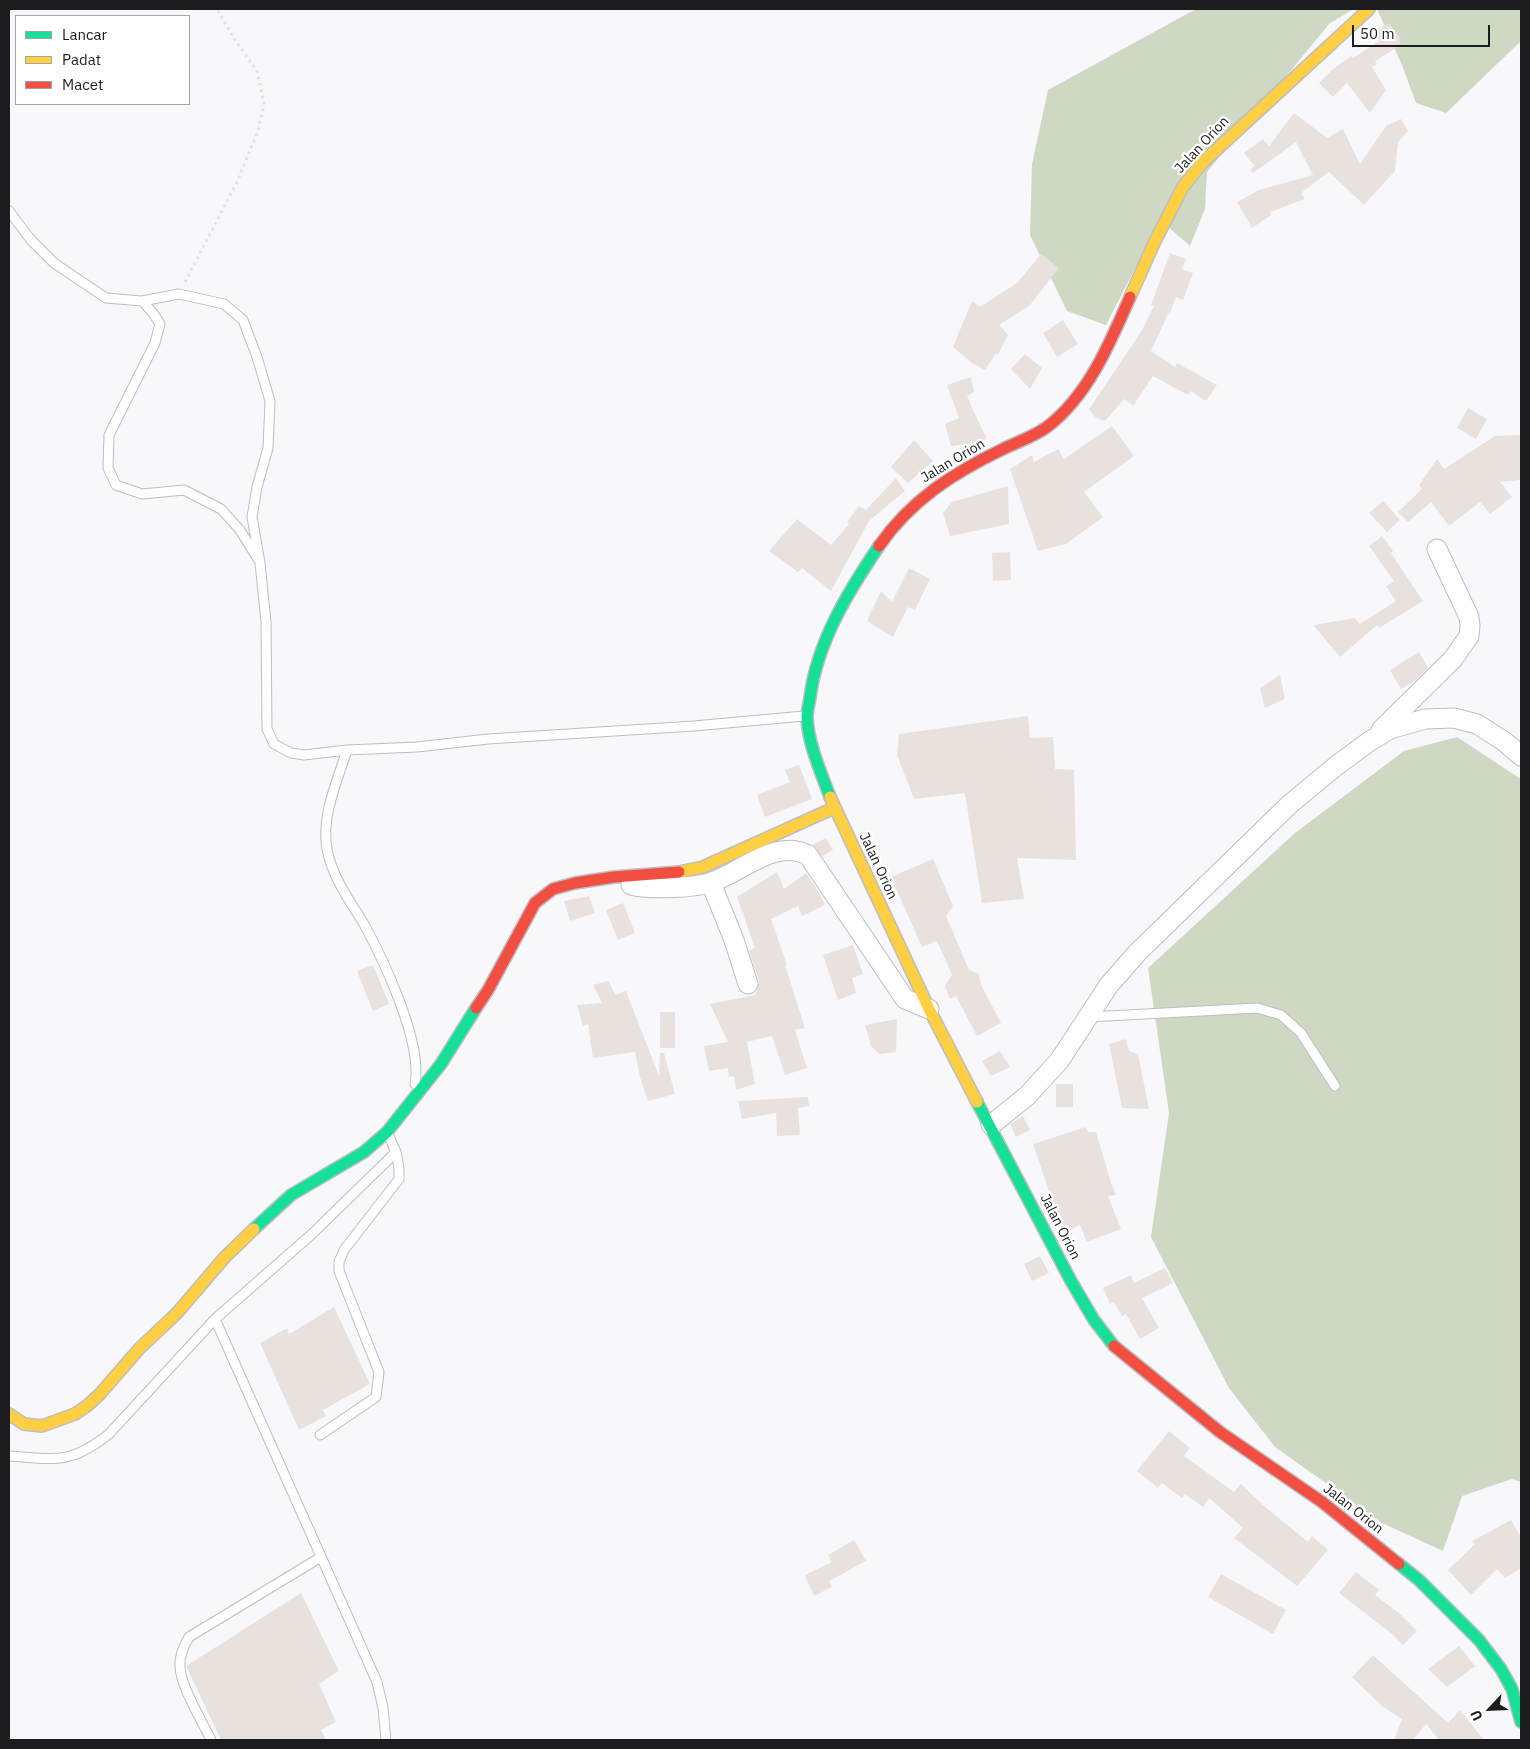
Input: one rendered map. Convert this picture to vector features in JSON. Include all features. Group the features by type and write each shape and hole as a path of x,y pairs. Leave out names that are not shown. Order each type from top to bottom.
{"main road":[{"name":"Jalan Orion","path":"1368,9 1202,163 1184,187 1155,241 1095,369 1071,404 1048,426 1036,434 1002,449 935,487 903,516 889,532 867,564 828,632 812,680 807,716 815,756 834,808 929,1010 991,1125 1071,1281 1094,1320 1115,1347 1220,1432 1322,1502 1419,1580 1479,1640 1517,1689 1521,1722"},
{"path":"9,1414 24,1424 42,1426 74,1414 88,1405 99,1396 139,1349 178,1313 225,1257 291,1195 364,1152 387,1132 441,1064 488,990 535,903 554,889 575,883 614,877 678,872 703,867 834,808"}],"street":[{"path":"1370,742 1453,659 1468,636 1469,618 1437,549"},
{"path":"991,1125 1028,1096 1059,1061 1108,985 1158,932 1290,804 1336,766 1370,742 1390,729 1425,719 1454,718 1477,724 1505,742 1521,756"},
{"path":"614,877 638,887 691,886 711,883 763,857 785,850 798,850 808,855 904,999 929,1010"},
{"path":"711,883 734,940 748,984"}],"lane":[{"path":"9,211 30,240 54,263 106,298 142,301 179,294 224,304 243,320 257,357 270,401 268,448 257,487 252,517 260,564 266,622 267,728 274,744 290,753 304,755 347,750 417,747 488,739 694,726 807,716"},
{"path":"142,301 160,324 155,342 109,435 108,468 116,485 142,494 184,490 221,509 240,530 260,564"},
{"path":"347,750 326,817 327,849 336,876 382,960 402,1007 418,1072 412,1102"},
{"path":"1089,1017 1257,1008 1281,1015 1301,1033 1334,1086"},
{"path":"320,1435 376,1397 379,1372 339,1271 339,1262 344,1250 399,1179 396,1152 387,1132"},
{"path":"9,1456 56,1459 74,1456 92,1447 109,1434 215,1319 312,1234 396,1152"},
{"path":"215,1319 377,1682 383,1708 386,1740"},
{"path":"211,1740 185,1686 180,1668 182,1651 189,1637 321,1557"}],"path":[{"path":"179,294 237,182 258,131 264,103 257,71 217,9"}],"green space":[{"path":"1196,9 1354,9 1330,23 1207,172 1205,209 1190,246 1160,220 1106,325 1067,311 1030,235 1032,164 1048,90"},
{"path":"1377,9 1521,9 1521,41 1446,113 1416,103 1402,65"},
{"path":"1457,737 1521,779 1521,1482 1512,1479 1462,1496 1443,1551 1382,1523 1275,1447 1229,1388 1151,1237 1169,1113 1148,968 1295,833 1404,751"}],"building":[{"path":"1389,23 1401,39 1399,41 1401,45 1375,61 1377,64 1372,67 1386,90 1370,113 1347,83 1333,97 1319,83 1333,69 1351,56 1353,58 1379,41 1375,31"},
{"path":"1294,113 1327,138 1343,129 1360,164 1386,126 1401,119 1408,131 1398,142 1395,171 1364,205 1329,172 1301,193 1305,199 1270,212 1271,215 1252,228 1237,202 1259,190 1313,175 1296,142 1253,173 1250,170 1254,166 1244,153 1263,139 1269,146"},
{"path":"1170,253 1186,259 1182,269 1193,273 1183,300 1176,297 1151,351 1175,367 1177,363 1217,385 1206,401 1191,391 1188,395 1153,376 1133,406 1124,399 1105,421 1095,417 1089,409 1141,332 1154,306 1151,305"},
{"path":"1041,254 1059,268 1030,305 999,325 1008,335 998,355 996,353 985,370 972,363 953,347 972,301 980,307 1017,283"},
{"path":"1063,320 1078,344 1057,357 1043,333"},
{"path":"1025,354 1042,368 1030,389 1011,369"},
{"path":"971,377 974,392 967,396 972,407 971,409 987,439 970,444 951,446 945,424 959,418 947,385"},
{"path":"1468,408 1487,419 1476,439 1457,428"},
{"path":"1112,426 1134,456 1084,492 1103,517 1066,544 1038,551 1010,469 1032,455 1034,462 1058,449 1064,459"},
{"path":"1520,435 1521,480 1500,482 1512,497 1490,514 1480,502 1449,526 1431,502 1408,522 1398,512 1422,489 1419,485 1437,459 1444,469 1495,436"},
{"path":"914,440 933,461 908,483 891,467"},
{"path":"896,478 905,491 869,521 831,591 802,568 798,572 769,551 797,519 831,545 849,524 847,522 859,506 866,510"},
{"path":"1008,486 1009,524 950,536 943,513 952,502"},
{"path":"1383,501 1400,520 1387,532 1369,513"},
{"path":"1382,536 1423,601 1379,628 1377,625 1340,657 1313,625 1355,618 1360,624 1396,601 1386,586 1394,581 1369,546"},
{"path":"1010,552 1011,580 993,581 992,553"},
{"path":"909,568 930,579 915,610 908,607 893,637 867,621 881,591 892,602"},
{"path":"1419,652 1428,668 1416,680 1401,689 1390,670"},
{"path":"1280,675 1285,699 1265,708 1260,688"},
{"path":"1028,716 1030,738 1053,737 1055,769 1074,770 1076,860 1017,858 1024,899 982,903 965,793 914,799 897,755 899,734"},
{"path":"799,765 812,799 765,817 757,795 790,782 785,770"},
{"path":"826,838 833,850 822,856 812,845"},
{"path":"933,859 953,906 946,916 969,970 979,974 981,985 1001,1023 977,1036 956,996 950,999 945,986 952,975 937,941 922,947 891,877"},
{"path":"777,872 784,889 806,873 825,905 802,916 798,906 771,919 787,965 785,965 805,1028 795,1030 807,1068 785,1075 772,1036 747,1042 755,1084 736,1090 734,1076 729,1077 728,1068 709,1071 704,1046 728,1042 710,1004 756,995 759,981 749,951 755,948 737,897"},
{"path":"589,896 595,913 570,921 564,901"},
{"path":"623,903 635,933 618,940 606,910"},
{"path":"853,945 863,974 852,978 856,993 838,1000 823,955"},
{"path":"373,965 389,1004 373,1011 357,971"},
{"path":"609,981 615,995 626,991 659,1076 660,1053 664,1053 675,1094 648,1101 640,1077 635,1052 593,1058 588,1024 583,1026 577,1005 602,1003 593,985"},
{"path":"660,1012 675,1012 675,1048 660,1048"},
{"path":"897,1019 896,1052 879,1054 871,1046 865,1025"},
{"path":"1126,1039 1129,1051 1138,1054 1149,1109 1122,1108 1109,1044"},
{"path":"1000,1051 1010,1067 991,1076 982,1061"},
{"path":"1056,1084 1073,1084 1073,1107 1056,1107"},
{"path":"808,1097 809,1106 798,1108 800,1135 777,1136 776,1113 742,1119 738,1101"},
{"path":"1023,1116 1030,1130 1016,1137 1010,1124"},
{"path":"1086,1127 1088,1132 1096,1132 1116,1195 1108,1196 1121,1229 1087,1242 1080,1225 1067,1231 1055,1209 1033,1144"},
{"path":"1040,1256 1049,1273 1032,1281 1024,1264"},
{"path":"1165,1268 1173,1283 1142,1298 1159,1328 1140,1339 1126,1314 1122,1316 1114,1302 1110,1304 1103,1288 1131,1275 1134,1283"},
{"path":"334,1307 370,1384 323,1410 326,1416 299,1430 260,1343 287,1328 289,1334"},
{"path":"1169,1431 1190,1448 1184,1456 1234,1492 1241,1484 1308,1542 1312,1536 1328,1550 1297,1586 1234,1538 1243,1528 1209,1498 1203,1507 1185,1494 1182,1498 1162,1483 1158,1488 1137,1471"},
{"path":"1511,1520 1521,1537 1521,1568 1505,1578 1497,1569 1471,1595 1448,1570 1475,1544 1472,1541"},
{"path":"854,1540 866,1561 829,1581 832,1587 814,1596 805,1575 832,1562 828,1555"},
{"path":"1356,1572 1379,1590 1375,1595 1400,1614 1417,1631 1403,1645 1392,1634 1339,1593"},
{"path":"1221,1574 1286,1610 1273,1634 1208,1597"},
{"path":"301,1593 339,1671 319,1684 336,1722 321,1730 326,1740 221,1740 186,1666"},
{"path":"1459,1646 1475,1666 1447,1687 1428,1669"},
{"path":"1373,1655 1448,1723 1460,1710 1484,1740 1439,1740 1426,1724 1413,1740 1394,1740 1402,1719 1383,1707 1352,1677"}],"traffic: fast":[{"path":"830,797 810,737 807,712 819,657 827,637 845,600 879,546"},
{"path":"254,1229 291,1195 364,1152 387,1132 441,1064 476,1008"},
{"path":"977,1102 1071,1281 1094,1320 1114,1346"},
{"path":"1399,1564 1419,1580 1479,1640 1501,1669 1512,1689 1521,1722"}],"traffic: slow":[{"path":"1130,297 1155,241 1183,187 1202,163 1369,9"},
{"path":"830,797 929,1009 977,1102"},
{"path":"679,872 703,867 834,808"},
{"path":"9,1414 24,1424 42,1426 75,1414 88,1405 139,1349 177,1313 225,1257 254,1229"}],"traffic: jam":[{"path":"879,546 905,515 934,489 985,458 1042,431 1062,414 1096,368 1130,297"},
{"path":"476,1008 488,990 535,903 553,889 575,883 614,877 679,872"},
{"path":"1114,1346 1220,1432 1322,1502 1399,1564"}]}
